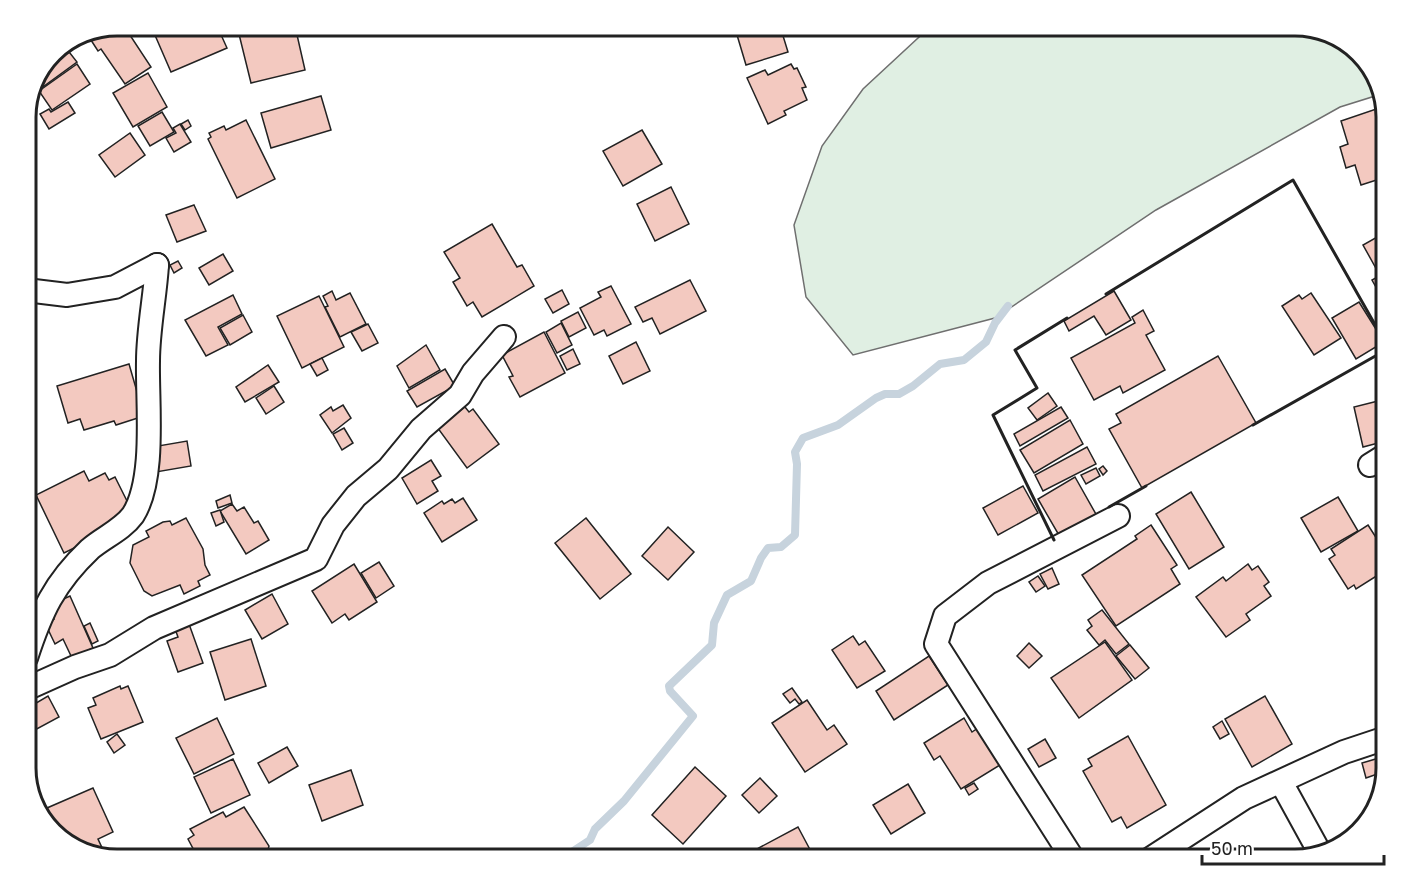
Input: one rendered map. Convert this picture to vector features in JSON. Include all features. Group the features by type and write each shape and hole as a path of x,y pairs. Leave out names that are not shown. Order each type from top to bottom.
{"street":[{"path":"36,291 67,295 115,287 157,265 147,359 148,452 141,498 132,515 91,548 47,599 36,630"},
{"path":"36,685 75,667 110,655 154,628 316,559 333,525 356,496 388,469 421,429 460,394 473,373 504,337"},
{"path":"1066,849 936,645 945,616 988,583 1118,516"},
{"path":"1167,849 1244,798 1344,752 1376,741"},
{"path":"1281,782 1316,846"}],"green space":[{"path":"920,36 1295,36 1326,42 1348,56 1368,81 1373,97 1340,107 1156,210 995,318 853,355 806,297 794,225 822,146 863,89"}],"building":[{"path":"131,36 151,67 125,84 101,49 98,51 91,40"},
{"path":"155,36 222,36 227,48 171,72"},
{"path":"239,36 297,36 305,70 251,83"},
{"path":"737,36 783,36 788,52 746,65"},
{"path":"69,52 77,62 42,88 53,68 64,56"},
{"path":"77,64 90,84 52,110 40,93 41,89"},
{"path":"791,64 794,69 797,68 806,87 802,88 807,100 784,111 786,115 768,124 747,78 765,70 768,75"},
{"path":"148,73 167,107 133,127 113,93"},
{"path":"321,96 331,130 271,148 261,113"},
{"path":"68,102 75,113 49,129 40,114 49,109 51,112"},
{"path":"1375,109 1376,180 1361,185 1355,165 1346,168 1340,147 1348,144 1341,121"},
{"path":"162,112 174,132 150,146 138,126"},
{"path":"188,120 191,126 185,130 181,124"},
{"path":"246,120 275,179 237,198 208,139 211,137 209,133 224,126 226,130"},
{"path":"180,124 191,142 174,152 166,138 176,133 173,128"},
{"path":"642,130 662,164 623,186 603,151"},
{"path":"130,133 145,155 115,177 99,155"},
{"path":"671,187 689,224 655,241 637,204"},
{"path":"194,205 206,231 177,242 166,215"},
{"path":"492,224 517,267 522,265 534,286 482,317 473,302 467,306 453,282 460,278 444,252"},
{"path":"1376,238 1376,268 1363,245"},
{"path":"223,254 233,271 209,285 199,268"},
{"path":"178,261 182,268 174,273 170,265"},
{"path":"690,280 706,311 660,334 652,318 643,322 635,307"},
{"path":"611,286 631,324 607,336 604,330 594,335 580,308 601,297 598,292"},
{"path":"562,290 569,304 553,313 545,299"},
{"path":"332,291 336,300 350,293 366,324 340,337 325,307 328,306 323,296"},
{"path":"1114,291 1131,320 1106,335 1094,316 1069,331 1064,321"},
{"path":"1311,293 1341,338 1314,355 1282,306 1299,295 1302,299"},
{"path":"233,295 242,314 218,327 228,345 206,356 185,320"},
{"path":"319,296 344,347 302,368 277,316"},
{"path":"1359,302 1376,329 1376,347 1356,359 1332,318"},
{"path":"1143,310 1154,331 1146,335 1165,370 1123,393 1120,386 1094,400 1071,358 1135,323 1132,317"},
{"path":"578,312 586,328 569,337 561,321"},
{"path":"243,315 252,332 230,345 220,328"},
{"path":"561,323 572,345 557,353 546,332"},
{"path":"368,324 378,343 362,351 351,332"},
{"path":"544,332 565,373 520,397 509,377 513,376 502,355"},
{"path":"636,342 650,371 623,384 609,356"},
{"path":"426,345 440,370 409,388 397,366"},
{"path":"573,349 580,364 567,370 560,356"},
{"path":"1218,356 1256,423 1142,488 1109,429 1121,423 1116,414"},
{"path":"322,358 328,370 317,376 310,364"},
{"path":"129,364 144,416 116,425 114,421 84,430 80,419 68,423 57,386"},
{"path":"268,365 279,382 245,402 236,387"},
{"path":"445,369 455,386 417,407 407,391"},
{"path":"274,386 284,402 266,414 256,398"},
{"path":"1048,393 1057,406 1037,420 1028,408"},
{"path":"1376,402 1376,444 1363,447 1354,407"},
{"path":"343,405 351,418 332,433 320,415 331,407 333,411"},
{"path":"465,407 469,412 473,409 499,444 467,468 437,427"},
{"path":"1061,407 1068,418 1020,446 1014,434"},
{"path":"1070,420 1083,444 1034,473 1020,450"},
{"path":"344,428 353,443 342,450 333,434"},
{"path":"187,441 191,466 156,472 152,447"},
{"path":"1087,447 1096,464 1043,491 1035,475"},
{"path":"431,460 441,476 432,481 438,491 417,504 402,478"},
{"path":"1103,466 1107,471 1103,475 1099,469"},
{"path":"1096,468 1100,476 1086,484 1081,475"},
{"path":"84,471 89,481 105,473 109,480 115,477 129,505 117,527 64,553 36,495"},
{"path":"1075,477 1097,516 1060,537 1038,499"},
{"path":"1023,486 1038,513 998,535 983,508"},
{"path":"1191,492 1224,547 1189,569 1156,514"},
{"path":"230,495 232,503 218,508 216,501"},
{"path":"1338,497 1358,531 1321,552 1301,518"},
{"path":"463,498 477,520 442,542 424,513 442,501 444,504 452,499 455,503"},
{"path":"232,504 237,511 244,507 254,523 258,521 269,540 246,554 220,511"},
{"path":"220,510 224,522 216,526 211,513"},
{"path":"186,518 203,549 205,565 210,575 198,581 200,586 184,594 180,585 152,596 144,591 130,563 133,545 149,537 146,531 163,522 170,521 172,525"},
{"path":"586,518 631,574 600,599 555,543"},
{"path":"1151,525 1177,565 1171,569 1180,584 1116,626 1082,575 1137,539 1135,536"},
{"path":"1368,525 1376,537 1376,576 1356,589 1354,585 1348,589 1329,559 1335,555 1331,549"},
{"path":"668,527 694,552 668,580 642,556"},
{"path":"379,562 394,586 376,598 361,573"},
{"path":"354,564 377,602 349,620 345,614 332,623 312,591"},
{"path":"1248,564 1252,570 1258,566 1269,582 1264,586 1271,596 1246,614 1250,620 1226,637 1196,597 1223,577 1226,581"},
{"path":"1052,568 1059,584 1048,589 1040,574"},
{"path":"1038,576 1045,586 1036,592 1029,582"},
{"path":"272,594 288,624 262,639 245,610"},
{"path":"70,596 93,648 72,658 63,639 55,644 45,623 54,619 48,606"},
{"path":"1102,610 1129,644 1116,654 1105,640 1099,645 1087,630 1092,626 1088,620"},
{"path":"90,623 98,641 92,644 84,626"},
{"path":"189,624 203,663 178,672 167,641 178,637 175,629"},
{"path":"853,636 859,645 865,641 885,671 857,688 832,650"},
{"path":"251,639 266,686 225,700 210,652"},
{"path":"1105,642 1132,680 1079,718 1051,678"},
{"path":"1029,643 1042,656 1029,668 1017,656"},
{"path":"1130,645 1149,668 1135,679 1116,656"},
{"path":"929,656 948,685 894,720 876,691"},
{"path":"120,686 121,689 128,686 143,722 101,739 88,708 96,705 93,698"},
{"path":"792,688 802,702 799,704 795,699 790,703 783,694"},
{"path":"48,696 59,717 36,729 36,703"},
{"path":"1265,696 1292,744 1252,767 1225,719"},
{"path":"807,700 827,730 834,725 847,744 805,772 772,723"},
{"path":"217,718 234,754 194,774 176,738"},
{"path":"964,718 972,732 978,728 1000,765 961,789 940,756 934,760 924,743"},
{"path":"1222,721 1229,734 1220,739 1213,727"},
{"path":"117,734 125,745 114,753 107,742"},
{"path":"1128,736 1166,805 1127,828 1121,817 1112,822 1083,771 1092,766 1088,759"},
{"path":"1045,739 1056,758 1039,767 1028,749"},
{"path":"287,747 298,766 269,783 258,763"},
{"path":"233,759 250,795 211,813 194,777"},
{"path":"1376,759 1375,775 1366,778 1362,763"},
{"path":"695,767 726,796 683,844 652,815"},
{"path":"351,770 363,805 322,821 309,785"},
{"path":"760,778 777,796 759,813 742,795"},
{"path":"974,783 978,789 969,795 965,788"},
{"path":"908,784 925,813 891,834 873,805"},
{"path":"93,788 113,832 98,839 102,847 86,843 60,825 47,808"},
{"path":"244,807 269,846 268,849 193,849 188,839 194,835 190,829 223,812 226,817"},
{"path":"798,827 810,849 757,849"}],"waterway":[{"path":"576,849 590,840 595,829 624,801 693,716 670,691 669,686 712,645 714,623 727,595 751,581 768,548 781,547 795,535 797,464 795,452 803,438 838,425 876,398 885,394 899,394 913,386 940,364 964,360 986,342 995,323 1008,306"}],"wall":[{"path":"1106,294 1293,180 1376,326"},
{"path":"1054,540 993,415 1037,388 1015,350 1067,318"},
{"path":"1253,425 1376,356"},
{"path":"1109,507 1146,486"}]}
